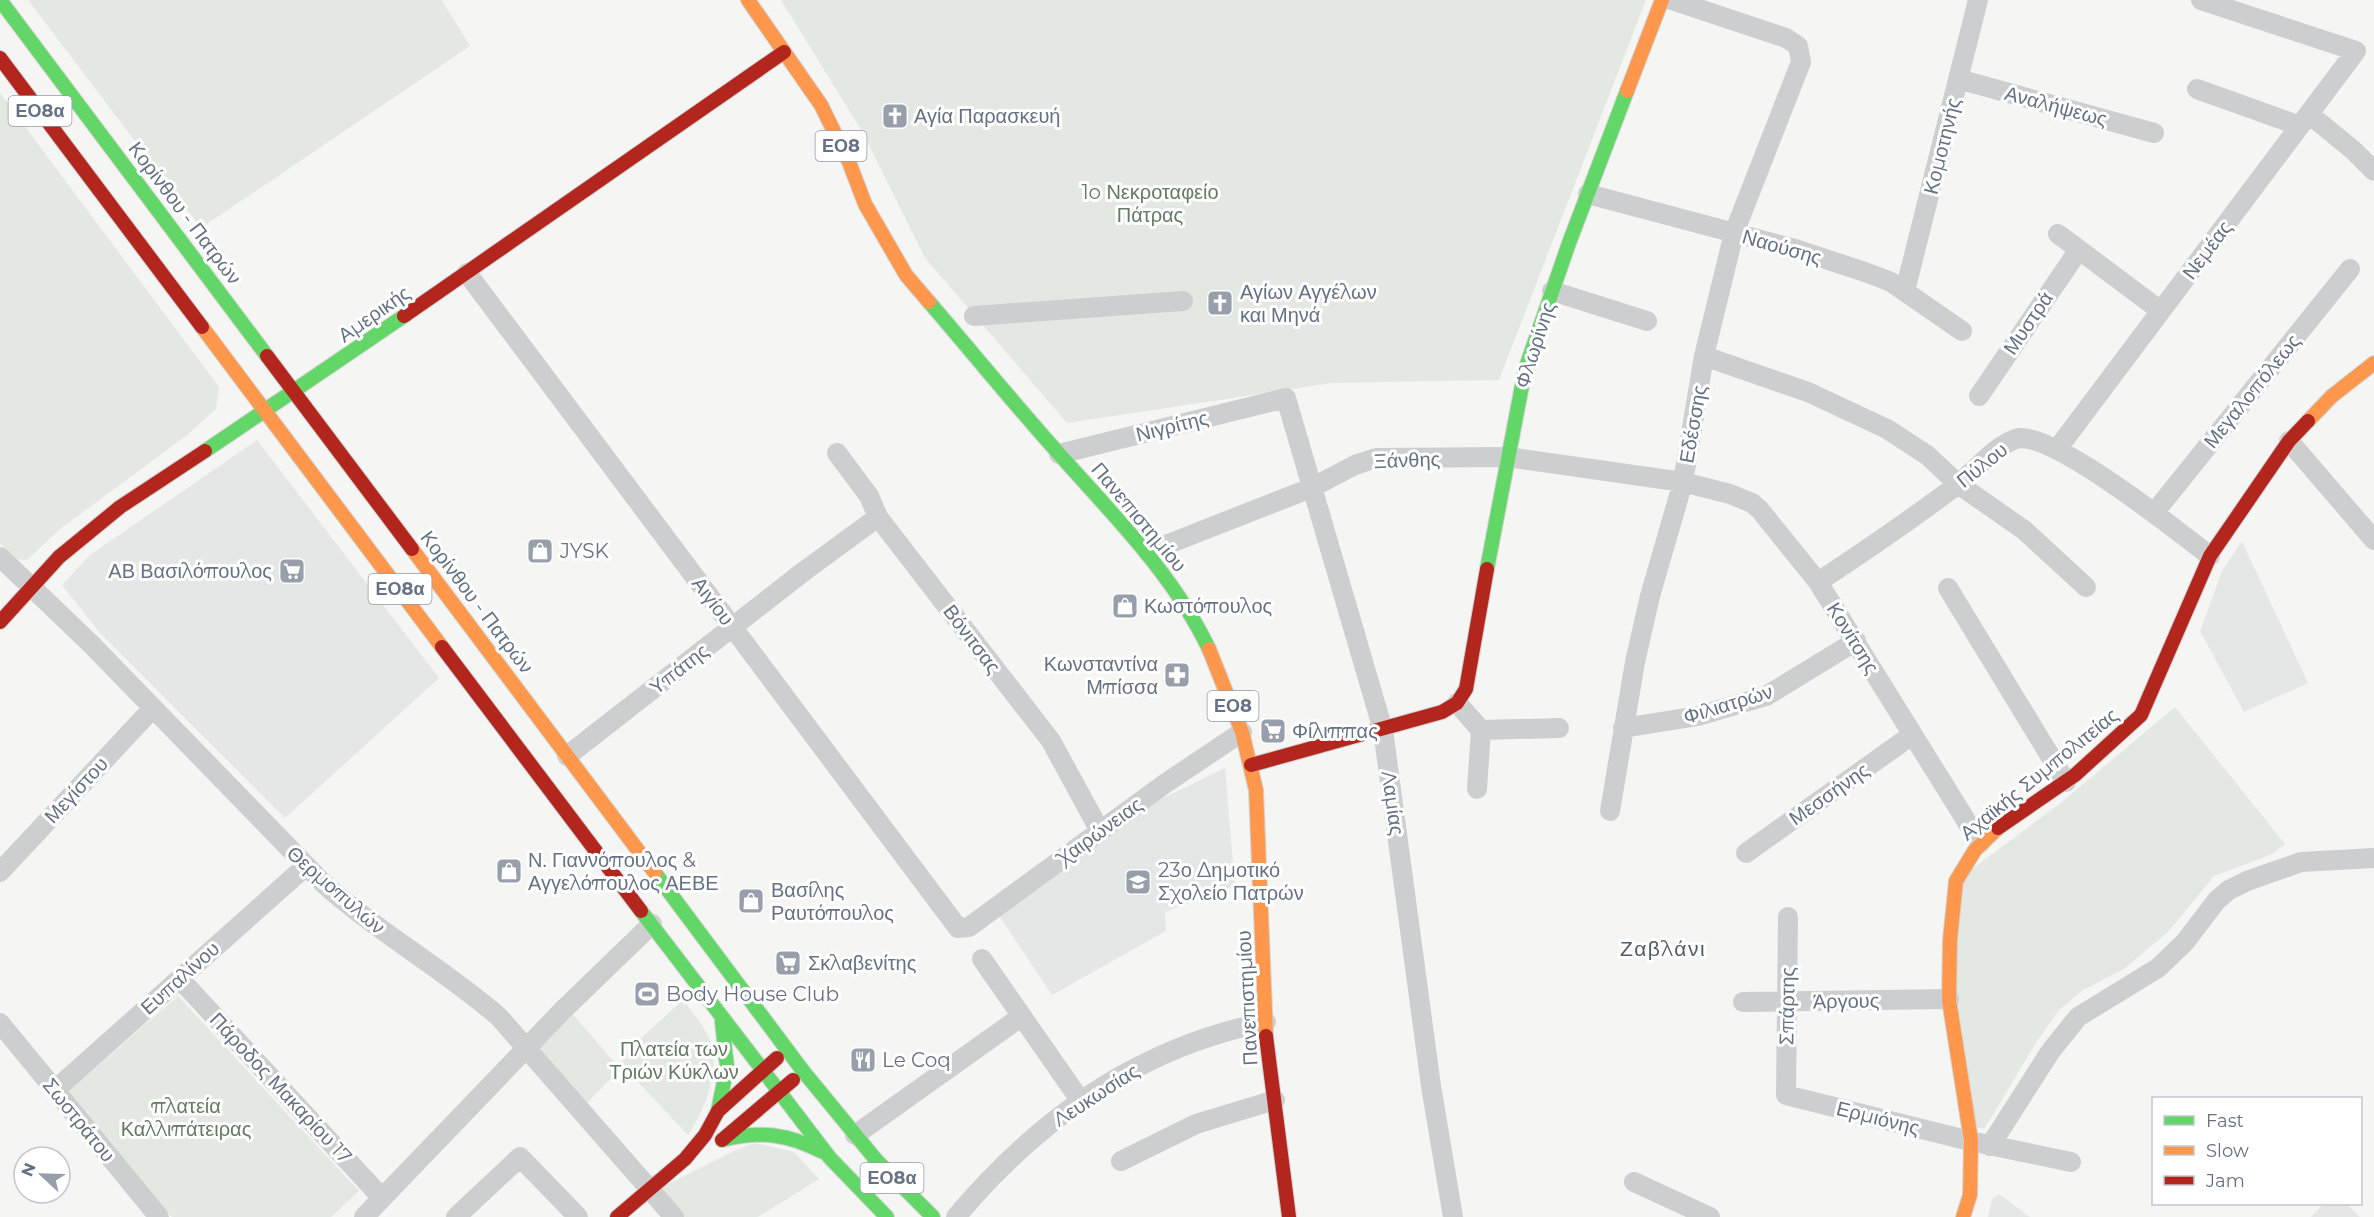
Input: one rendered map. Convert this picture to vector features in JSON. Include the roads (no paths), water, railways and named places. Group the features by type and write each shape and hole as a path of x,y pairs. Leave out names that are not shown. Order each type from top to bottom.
{"main road":[{"name":"Κορίνθου - Πατρών","path":"0,0 803,1071 855,1136 933,1217"},
{"name":"Πανεπιστημίου","path":"748,0 821,105 849,162 865,204 906,275 1059,454 1148,552 1196,622 1221,674 1242,732 1251,765 1257,804 1266,1022 1289,1217"},
{"name":"Φλωρίνης","path":"1456,703 1468,680 1507,457 1525,370 1552,291 1662,0"},
{"name":"Αμερικής","path":"0,622 76,542 112,513 266,412 784,52"},
{"name":"ΕΟ8α","path":"0,58 762,1072 830,1158 886,1217"},
{"name":"Αχαϊκής Συμπολιτείας","path":"1963,1217 1971,1187 1970,1142 1949,999 1949,956 1956,881 1966,859 1980,843 2066,782 2122,736 2141,715 2210,556 2289,441 2324,402 2374,363"},
{"path":"1251,765 1383,730 1442,712 1456,703"},
{"path":"686,1159 702,1139 718,1112 728,1072 727,1044 720,1014"},
{"path":"718,1112 787,1050"},
{"path":"617,1217 686,1159 722,1140 803,1071"},
{"path":"722,1140 756,1132 775,1132 800,1141 830,1158"}],"street":[{"name":"Εδέσσης","path":"1610,811 1623,729 1650,596 1683,482 1704,356 1734,233 1801,62 1798,46 1786,38 1672,0"},
{"name":"Κομοτηνής","path":"1905,291 1978,0"},
{"name":"Νεμέας","path":"2058,448 2356,51 2201,0"},
{"name":"Αναλήψεως","path":"1958,79 2154,133"},
{"path":"2198,89 2304,120 2353,150 2374,171"},
{"name":"Ναούσης","path":"1588,194 1837,262 1878,277 1905,291 1962,331"},
{"path":"2058,234 2162,311"},
{"name":"Μυστρά","path":"1979,396 2078,251"},
{"name":"Μεγαλοπόλεως","path":"2154,513 2350,269"},
{"name":"Αιγίου","path":"467,273 958,928"},
{"path":"1552,291 1647,321"},
{"path":"974,316 1183,301"},
{"path":"1704,356 1774,379 1871,420 1927,455 1958,484 2024,530 2086,586"},
{"name":"Νιγρίτης","path":"1059,454 1286,399"},
{"name":"Λαμίας","path":"1286,399 1383,730 1431,1086 1453,1217"},
{"name":"Πύλου","path":"1818,582 1872,547 1958,484 2013,440 2025,437 2058,448 2154,513 2210,556"},
{"path":"2289,441 2374,540"},
{"name":"Βόνιτσας","path":"837,453 869,496 878,518 1051,741 1100,831"},
{"name":"Ξάνθης","path":"1148,552 1311,488 1355,465 1376,458 1507,457 1683,482"},
{"name":"Κονίτσης","path":"1683,482 1730,494 1752,503 1774,525 1818,582 1980,843"},
{"name":"Υπάτης","path":"567,756 732,627 878,518"},
{"name":"Θερμοπυλών","path":"0,557 32,586 153,708 306,866 365,918 480,1000 527,1048 674,1217"},
{"path":"1948,588 2066,782"},
{"name":"Φιλιατρών","path":"1623,729 1698,716 1766,696 1856,641"},
{"path":"1456,703 1481,730 1477,789"},
{"name":"Μεγίστου","path":"0,872 153,708"},
{"path":"1481,730 1559,728"},
{"name":"Χαιρώνειας","path":"958,928 969,927 1163,785 1242,732"},
{"name":"Μεσσήνης","path":"1746,853 1912,735"},
{"path":"1990,1146 2050,1052 2078,1017 2158,968 2185,942 2212,905 2229,890 2247,881 2301,862 2374,858"},
{"name":"Ευπαλίνου","path":"55,1090 306,866"},
{"name":"Σπάρτης","path":"1785,1095 1788,917"},
{"path":"364,1217 527,1048 652,924"},
{"path":"982,959 1080,1100"},
{"name":"Πάροδος Μακαρίου 17","path":"180,978 382,1198"},
{"name":"Άργους","path":"1743,1002 1949,999"},
{"path":"855,1136 1022,1016"},
{"name":"Λευκωσίας","path":"956,1217 1022,1149 1080,1100 1116,1078 1188,1043 1221,1032 1266,1022"},
{"name":"Σωστράτου","path":"0,1023 159,1217"},
{"name":"Ερμιόνης","path":"1785,1095 1970,1142 2071,1162"},
{"path":"1121,1161 1196,1124 1275,1100"},
{"path":"456,1217 520,1157 578,1217"},
{"path":"1634,1182 1710,1217"}],"place":[{"name":"Αγία Παρασκευή","path":"895,116"},
{"name":"Αγίων Αγγέλων και Μηνά","path":"1220,303"},
{"name":"JYSK","path":"540,551"},
{"name":"ΑΒ Βασιλόπουλος","path":"292,571"},
{"name":"Κωστόπουλος","path":"1125,606"},
{"name":"Κωνσταντίνα Μπίσσα","path":"1177,675"},
{"name":"Φίλιππας","path":"1273,731"},
{"name":"Ν. Γιαννόπουλος & Αγγελόπουλος ΑΕΒΕ","path":"509,871"},
{"name":"23ο Δημοτικό Σχολείο Πατρών","path":"1138,882"},
{"name":"Βασίλης Ραυτόπουλος","path":"751,901"},
{"name":"Σκλαβενίτης","path":"788,963"},
{"name":"Body House Club","path":"647,994"},
{"name":"Le Coq","path":"863,1060"}],"district":[{"name":"Ζαβλάνι","path":"1663,949"}],"park label":[{"name":"1o Νεκροταφείο Πάτρας","path":"1150,204"},
{"name":"Πλατεία των Τριών Κύκλων","path":"674,1060"},
{"name":"πλατεία Καλλιπάτειρας","path":"186,1118"}]}
